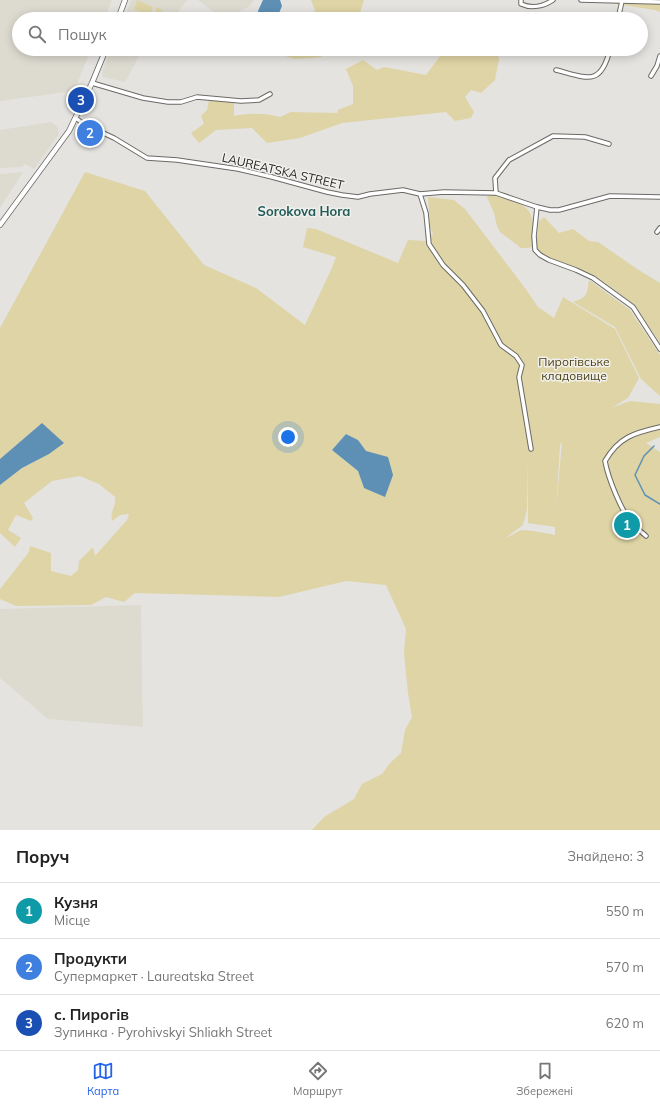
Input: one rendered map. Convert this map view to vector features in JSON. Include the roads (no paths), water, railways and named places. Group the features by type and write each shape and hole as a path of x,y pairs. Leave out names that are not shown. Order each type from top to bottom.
{"street":[{"path":"121,12 125,0"},
{"path":"521,0 521,4 528,7 546,5 553,0"},
{"path":"581,0 660,2"},
{"path":"620,12 622,1"},
{"path":"0,225 76,118 103,56"},
{"path":"556,70 586,78 596,76 603,69 608,56"},
{"path":"652,76 660,56"},
{"path":"92,83 143,98 168,102 181,102 197,97 241,101 259,100 270,94"},
{"name":"LAUREATSKA STREET","path":"76,118 82,123 114,138 147,158 177,160 238,169 342,195 358,196 404,190 420,194 444,192 496,193 550,210 559,210 610,196 660,198"},
{"path":"496,193 495,178 509,160 553,136 585,138 609,144"},
{"path":"420,194 426,213 430,244 443,265 463,285 483,311 501,345 516,356 522,365 519,377 531,449"},
{"path":"537,207 534,236 535,250 549,260 593,278 633,307 660,349"},
{"path":"657,232 660,228"},
{"path":"646,536 632,524 622,507 606,470 605,461 613,448 636,432 660,427"}],"water":[{"path":"263,0 280,0 282,6 279,12 258,11"},
{"path":"42,423 64,443 49,454 22,468 0,485 0,459"},
{"path":"346,434 358,440 366,451 388,457 393,475 385,497 364,488 358,471 332,450"}],"waterway":[{"path":"654,446 644,456 635,475 645,495 660,504"}],"place":[{"name":"с. Пирогів","path":"81,100"},
{"name":"Продукти","path":"90,133"},
{"name":"Кузня","path":"627,525"}],"district":[{"name":"Sorokova Hora","path":"304,211"}],"park label":[{"name":"Пирогівське кладовище","path":"574,368"}]}
